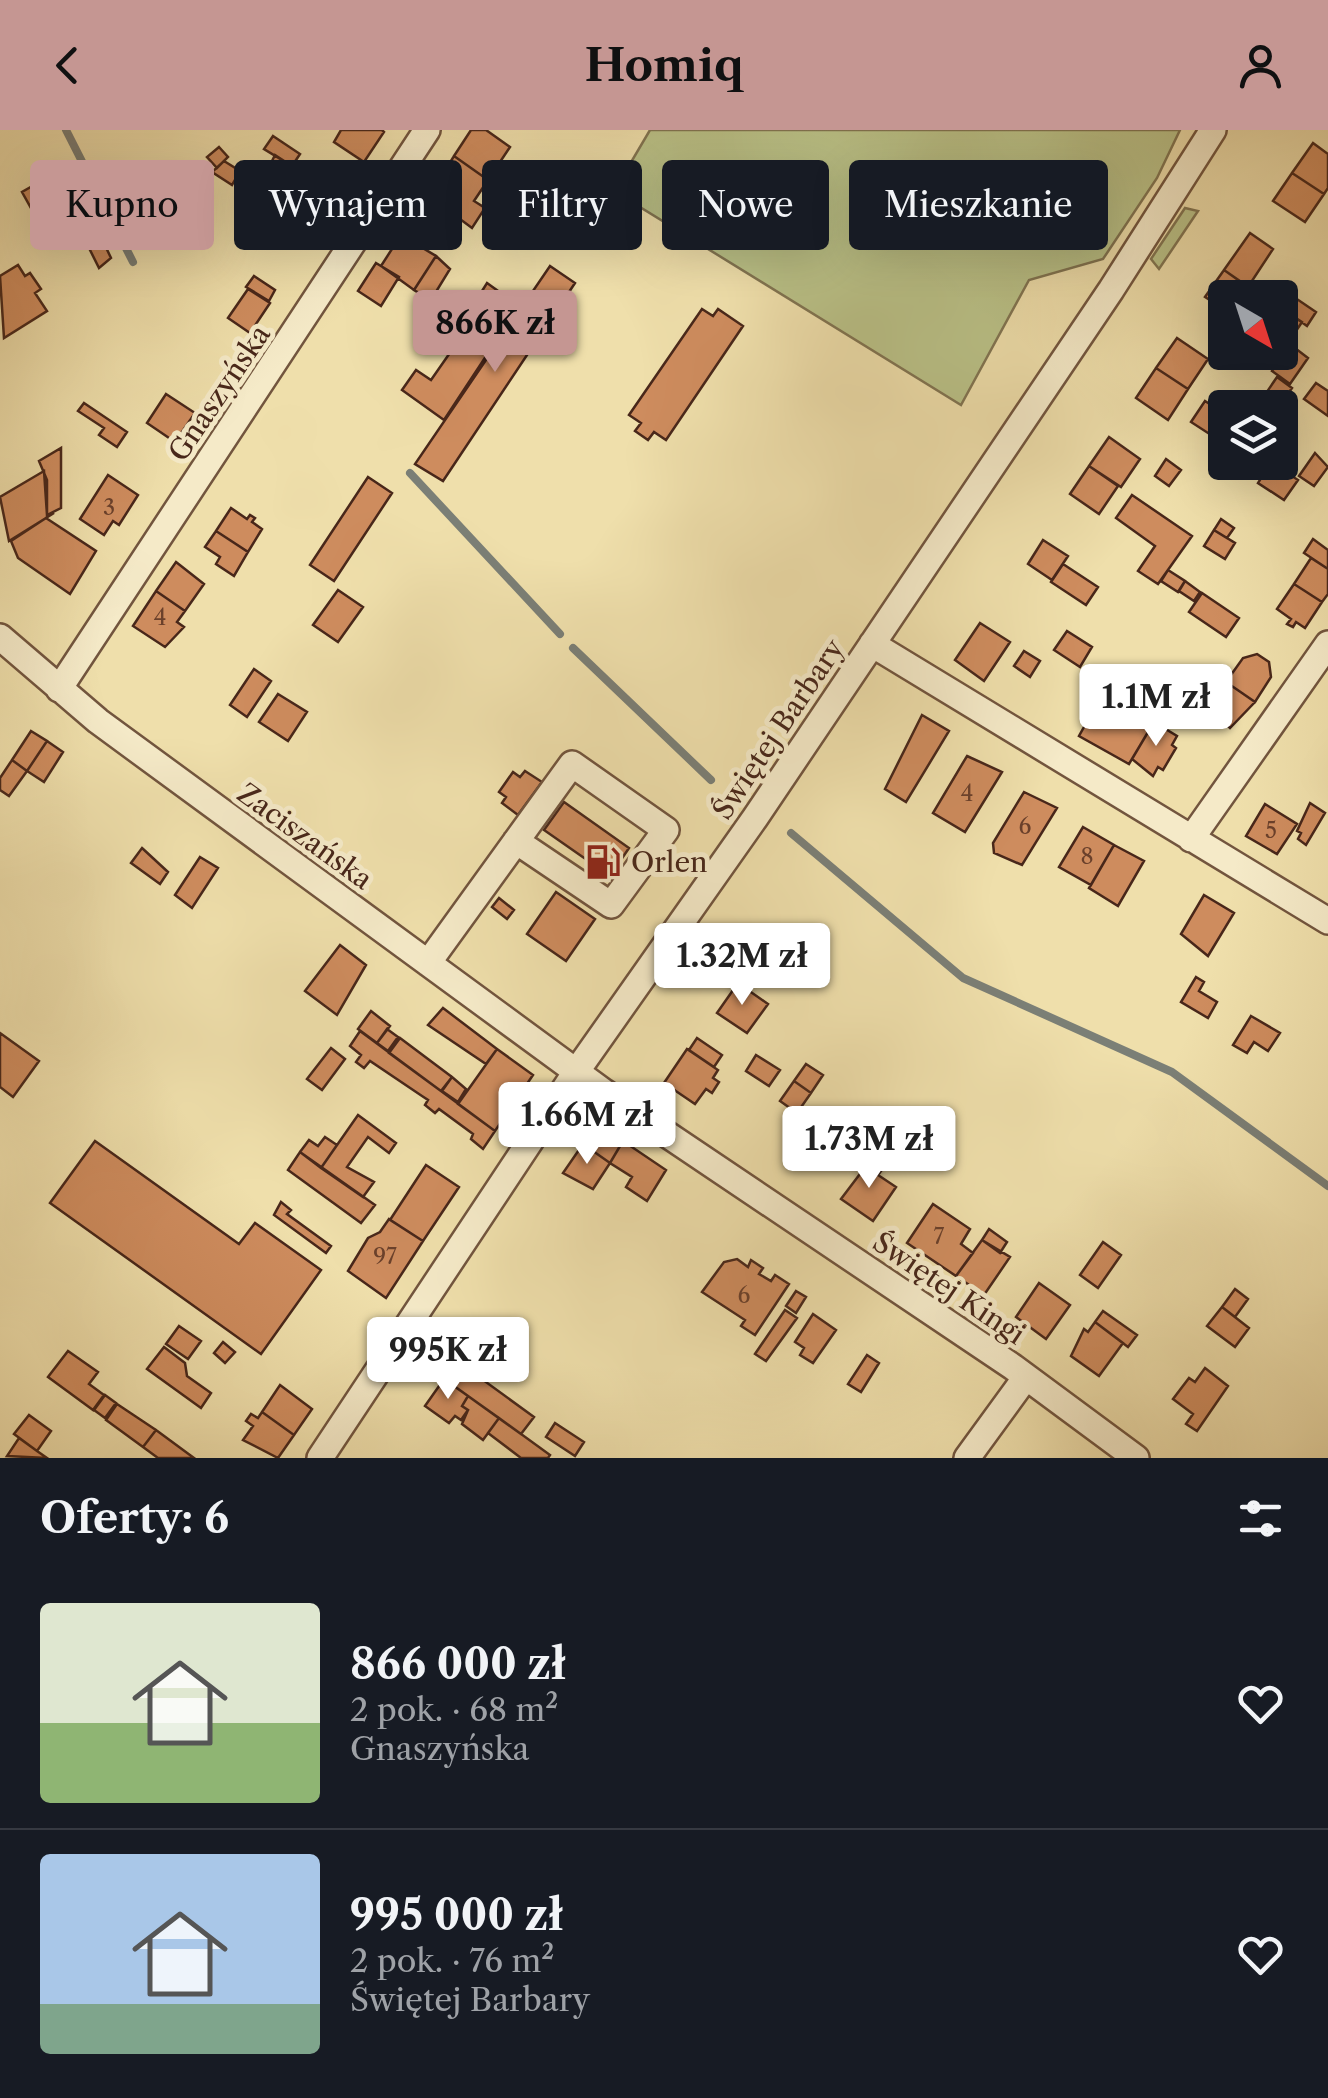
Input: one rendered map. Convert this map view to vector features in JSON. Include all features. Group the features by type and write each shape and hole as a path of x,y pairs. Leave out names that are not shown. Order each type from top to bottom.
{"street":[{"name":"Gnaszyńska","path":"59,688 427,130"},
{"name":"Świętej Barbary","path":"320,1458 576,1072 872,644 1178,190 1213,130"},
{"name":"Zaciszańska","path":"1,640 59,688 576,1072"},
{"path":"872,644 1328,921"},
{"path":"1191,839 1328,644"},
{"path":"428,963 516,840 572,764 666,830 611,905 516,840"},
{"name":"Świętej Kingi","path":"576,1072 1026,1376 1136,1458"},
{"path":"967,1458 1026,1376"}],"green space":[{"path":"650,130 1180,130 1157,178 1103,259 1029,280 961,405 710,250 829,250 829,160 662,160 662,221 642,208 642,160 632,160"},
{"path":"1185,208 1198,211 1159,269 1151,259"}],"building":[{"path":"341,130 384,132 365,160 334,142"},
{"path":"471,130 486,130 510,147 501,160 482,160 482,176 454,156"},
{"path":"273,136 300,154 296,160 282,160 264,149"},
{"path":"1313,143 1328,154 1328,188 1324,194 1292,173"},
{"path":"219,147 228,157 217,168 214,160 207,157"},
{"path":"224,161 234,167 232,185 214,173"},
{"path":"462,162 482,176 482,189 474,201 482,206 482,213 472,228 462,221"},
{"path":"1292,173 1324,194 1305,222 1273,201"},
{"path":"30,187 30,206 22,192"},
{"path":"1250,233 1273,249 1253,280 1238,280 1224,270"},
{"path":"90,250 107,250 111,258 99,268"},
{"path":"391,250 426,250 436,256 414,290 381,266"},
{"path":"436,256 450,269 431,300 414,290"},
{"path":"376,263 399,277 381,306 358,291"},
{"path":"18,265 25,276 30,273 41,289 35,293 47,311 4,338 0,276"},
{"path":"550,266 575,283 443,481 415,464"},
{"path":"1224,270 1238,280 1217,280"},
{"path":"254,276 275,290 269,301 246,287"},
{"path":"487,283 519,306 444,420 402,390 416,370 431,380 484,304 477,299"},
{"path":"248,289 270,303 250,333 228,318"},
{"path":"1298,300 1316,312 1307,326 1298,320"},
{"path":"702,309 713,316 718,309 743,326 666,440 654,432 648,440 635,431 641,423 629,415"},
{"path":"1177,338 1208,359 1188,389 1156,368"},
{"path":"1298,350 1308,358 1290,384 1272,371 1298,370"},
{"path":"1156,368 1188,389 1168,420 1136,398"},
{"path":"1277,377 1292,388 1291,390 1268,390"},
{"path":"1316,383 1328,391 1328,416 1304,399"},
{"path":"166,394 195,413 175,442 147,423"},
{"path":"1205,401 1208,403 1208,433 1191,422"},
{"path":"84,403 127,432 117,447 99,435 104,428 78,411"},
{"path":"1109,437 1140,459 1121,487 1089,466"},
{"path":"61,448 61,508 47,515 47,480 39,461"},
{"path":"1315,453 1328,467 1314,486 1299,476"},
{"path":"1166,459 1181,470 1169,486 1155,476"},
{"path":"1089,466 1118,486 1099,514 1070,494"},
{"path":"44,471 47,515 54,513 9,541 0,497"},
{"path":"108,475 138,495 119,525 113,521 104,535 80,519"},
{"path":"368,477 392,493 334,581 310,565"},
{"path":"1260,480 1298,480 1284,500 1258,483"},
{"path":"1132,495 1192,536 1158,584 1138,571 1155,546 1116,518"},
{"path":"231,508 247,519 250,515 255,518 252,522 262,529 248,552 216,531"},
{"path":"46,518 96,551 70,594 18,558 11,541"},
{"path":"1221,519 1234,528 1227,538 1214,530"},
{"path":"1214,530 1235,543 1225,559 1204,546"},
{"path":"216,531 248,552 234,576 216,564 220,557 205,547"},
{"path":"1313,539 1328,550 1328,569 1304,553"},
{"path":"1043,540 1068,556 1052,580 1028,564"},
{"path":"1311,558 1328,569 1328,594 1322,602 1294,584"},
{"path":"176,562 204,584 185,611 156,591"},
{"path":"1063,564 1098,587 1086,605 1051,582"},
{"path":"1168,570 1185,581 1178,592 1161,581"},
{"path":"1185,581 1200,592 1194,601 1179,591"},
{"path":"1294,584 1322,602 1305,628 1296,622 1293,627 1287,624 1291,619 1277,609"},
{"path":"338,590 363,607 338,642 313,625"},
{"path":"156,591 185,611 177,622 184,627 165,647 133,626"},
{"path":"1202,593 1239,618 1226,637 1189,612"},
{"path":"980,623 1010,642 984,681 955,660"},
{"path":"1067,631 1092,647 1080,667 1054,650"},
{"path":"1024,651 1040,661 1030,677 1014,666"},
{"path":"1257,654 1269,662 1271,677 1255,702 1226,682 1243,658"},
{"path":"1099,666 1124,683 1116,694 1092,677"},
{"path":"254,669 271,681 247,717 230,705"},
{"path":"1226,682 1255,702 1230,728 1208,706"},
{"path":"1104,691 1154,722 1129,764 1079,736"},
{"path":"278,694 307,712 288,741 259,722"},
{"path":"922,715 949,731 906,802 885,789"},
{"path":"1154,722 1177,736 1172,745 1176,748 1163,770 1158,767 1153,776 1132,759"},
{"path":"31,731 47,741 27,771 12,760"},
{"path":"47,741 63,752 44,782 27,771"},
{"path":"967,756 1002,772 965,832 933,813"},
{"path":"12,760 27,771 9,796 0,790 0,778"},
{"path":"525,771 542,782 518,815 502,803 506,797 499,792 513,772 520,777"},
{"path":"1024,792 1057,808 1022,865 994,853 993,843"},
{"path":"564,802 629,848 610,876 544,830"},
{"path":"1310,803 1325,813 1306,845 1298,839 1301,833 1297,831"},
{"path":"1265,804 1297,824 1277,854 1246,836"},
{"path":"1083,827 1114,845 1091,885 1059,867"},
{"path":"1114,845 1144,861 1118,906 1089,888"},
{"path":"142,848 168,872 160,884 131,863"},
{"path":"200,857 218,868 192,908 175,895"},
{"path":"556,892 595,919 566,961 527,934"},
{"path":"1204,895 1234,913 1208,956 1181,934"},
{"path":"499,898 514,910 507,919 492,907"},
{"path":"340,945 366,965 337,1015 305,991"},
{"path":"1196,977 1204,982 1199,991 1217,1002 1208,1018 1181,1002"},
{"path":"738,983 768,1004 747,1033 717,1013"},
{"path":"443,1008 497,1049 486,1064 428,1025"},
{"path":"371,1011 390,1026 377,1043 358,1029"},
{"path":"1251,1016 1280,1033 1268,1051 1254,1042 1247,1053 1233,1045"},
{"path":"387,1029 398,1037 388,1051 377,1043"},
{"path":"360,1031 495,1131 483,1149 471,1139 473,1134 439,1109 435,1113 425,1105 428,1100 370,1061 364,1068 356,1062 361,1055 350,1046"},
{"path":"0,1033 39,1061 13,1097 0,1087"},
{"path":"400,1038 452,1077 441,1091 389,1053"},
{"path":"697,1038 722,1055 714,1067 689,1050"},
{"path":"331,1048 345,1059 322,1090 307,1079"},
{"path":"497,1049 533,1075 495,1131 458,1104"},
{"path":"687,1049 718,1070 713,1078 719,1082 712,1093 706,1089 695,1104 664,1083"},
{"path":"756,1055 780,1070 769,1086 746,1071"},
{"path":"806,1064 823,1075 811,1093 794,1081"},
{"path":"452,1077 466,1089 458,1102 442,1091"},
{"path":"794,1081 811,1093 797,1113 780,1101"},
{"path":"358,1115 396,1143 389,1153 368,1137 347,1167 374,1182 363,1197 321,1168"},
{"path":"597,1124 623,1141 610,1163 583,1144"},
{"path":"325,1137 337,1145 321,1168 300,1152 309,1140 318,1146"},
{"path":"95,1141 239,1244 255,1223 321,1270 261,1354 50,1203"},
{"path":"623,1141 666,1170 647,1201 626,1187 632,1177 610,1163"},
{"path":"583,1144 610,1163 593,1189 563,1173"},
{"path":"300,1152 375,1205 361,1223 288,1170"},
{"path":"872,1158 884,1167 878,1175 896,1187 873,1221 841,1199"},
{"path":"426,1165 459,1187 423,1241 390,1220"},
{"path":"281,1202 291,1210 287,1214 331,1246 326,1253 274,1215"},
{"path":"933,1204 970,1229 961,1244 973,1253 956,1276 907,1243"},
{"path":"389,1219 423,1241 386,1298 348,1271 368,1238 380,1232"},
{"path":"989,1229 1007,1242 1000,1253 982,1240"},
{"path":"982,1240 1010,1257 984,1295 956,1276"},
{"path":"1103,1242 1121,1255 1098,1288 1080,1275"},
{"path":"737,1259 748,1267 751,1260 763,1268 759,1274 771,1281 775,1275 789,1284 755,1335 741,1326 745,1320 702,1292 724,1262"},
{"path":"1039,1283 1070,1305 1046,1339 1016,1317"},
{"path":"1235,1289 1248,1299 1235,1317 1222,1307"},
{"path":"796,1291 806,1297 796,1313 786,1306"},
{"path":"1222,1307 1249,1328 1235,1347 1207,1326"},
{"path":"785,1310 797,1318 766,1361 755,1354"},
{"path":"1103,1311 1137,1335 1128,1347 1095,1322"},
{"path":"813,1314 836,1330 813,1363 800,1355 804,1348 795,1342"},
{"path":"1095,1322 1123,1343 1099,1376 1071,1356 1084,1329 1088,1332"},
{"path":"179,1326 201,1341 188,1359 166,1344"},
{"path":"451,1337 486,1362 476,1371 479,1377 534,1417 521,1434 429,1368"},
{"path":"223,1342 235,1352 225,1363 214,1353"},
{"path":"164,1347 185,1363 187,1376 211,1393 201,1408 147,1369"},
{"path":"68,1351 98,1372 89,1384 104,1395 93,1410 48,1377"},
{"path":"867,1355 879,1363 861,1392 848,1384"},
{"path":"1205,1368 1228,1386 1197,1431 1186,1424 1193,1414 1173,1399 1189,1378 1195,1382"},
{"path":"444,1379 468,1396 462,1406 468,1410 461,1420 455,1416 449,1423 425,1406"},
{"path":"280,1385 312,1409 294,1435 262,1412"},
{"path":"105,1395 116,1403 105,1418 94,1410"},
{"path":"468,1396 499,1418 483,1440 462,1424 468,1410 462,1406"},
{"path":"117,1404 156,1430 143,1447 106,1420"},
{"path":"262,1412 294,1435 278,1458 243,1440 253,1426 246,1421 251,1414 258,1418"},
{"path":"29,1415 51,1431 37,1451 14,1434"},
{"path":"499,1418 550,1455 548,1458 521,1458 488,1433"},
{"path":"555,1423 584,1442 575,1456 546,1437"},
{"path":"156,1430 194,1458 158,1458 143,1447"},
{"path":"19,1438 37,1451 47,1458 7,1456"}],"waterway":[{"path":"66,130 133,262"},
{"path":"410,473 560,634"},
{"path":"573,648 711,780"},
{"path":"791,833 963,978 1172,1072 1328,1186"}],"place":[{"name":"Orlen","path":"603,862"}]}
